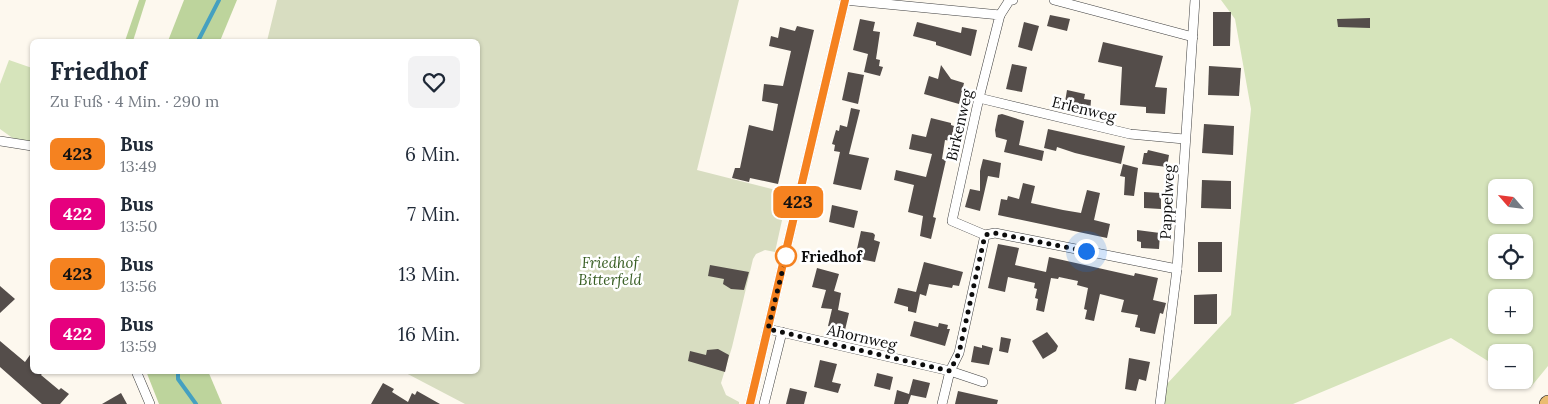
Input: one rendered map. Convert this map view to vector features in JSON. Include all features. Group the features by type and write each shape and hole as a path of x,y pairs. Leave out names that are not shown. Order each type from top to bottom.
{"street":[{"path":"750,404 845,0 1000,15 1009,1 1013,0"},
{"path":"1054,0 1193,37"},
{"name":"Pappelweg","path":"1160,404 1177,269 1184,139 1195,0"},
{"name":"Birkenweg","path":"985,235 952,221 979,98 1000,15"},
{"name":"Erlenweg","path":"979,98 1130,134 1184,139"},
{"path":"0,141 30,146"},
{"path":"942,404 950,371 959,353 985,235 995,233 1177,269"},
{"name":"Ahornweg","path":"768,329 950,371 984,382"},
{"path":"764,404 782,332"},
{"path":"137,374 150,404"}],"green space":[{"path":"139,0 146,0 134,39 126,39"},
{"path":"184,0 237,0 221,39 169,39"},
{"name":"Friedhof Bitterfeld","path":"277,0 739,0 697,170 788,193 775,252 765,250 756,254 753,259 732,347 721,383 726,395 739,402 739,404 465,404 408,374 480,374 480,39 267,39"},
{"path":"1221,0 1548,0 1548,366 1533,384 1533,344 1488,344 1488,361 1451,338 1293,404 1163,404 1166,385 1231,315 1251,109 1235,19"},
{"path":"9,60 30,67 30,146 21,144 0,129 0,84"},
{"path":"147,374 209,374 222,404 159,404"}],"building":[{"path":"1213,12 1231,12 1230,46 1213,46"},
{"path":"1050,15 1070,19 1067,31 1047,26"},
{"path":"1370,18 1370,28 1338,27 1337,19"},
{"path":"860,19 875,22 873,31 880,32 876,59 880,60 879,66 883,67 880,76 864,72 868,54 853,50"},
{"path":"917,22 961,33 962,27 977,30 971,56 936,45 936,42 913,36"},
{"path":"1024,22 1039,26 1032,51 1018,47"},
{"path":"797,26 814,30 778,184 750,178 749,182 732,178 735,168 740,168 749,125 773,131 778,104 762,101 764,84 783,86 791,51 769,46 771,36 778,38 780,27 795,31"},
{"path":"1103,42 1163,56 1155,87 1167,88 1165,114 1146,113 1146,107 1120,105 1122,67 1098,62"},
{"path":"1012,64 1027,67 1022,92 1006,89"},
{"path":"941,65 951,79 964,83 959,104 924,94 929,76 938,79"},
{"path":"1209,66 1241,68 1239,96 1208,95"},
{"path":"848,72 864,75 858,104 842,100"},
{"path":"1067,90 1085,94 1084,99 1091,100 1090,113 1064,108"},
{"path":"851,108 860,110 849,154 869,158 861,190 833,184 840,152 834,151 835,145 832,144 836,130 839,131 840,125 847,127"},
{"path":"1002,114 1024,121 1019,145 1044,151 1042,161 1004,152 1007,140 996,137 995,130 998,115"},
{"path":"931,118 951,123 954,126 951,141 945,140 942,159 946,160 933,217 936,218 931,239 920,236 923,216 908,212 914,185 894,180 896,170 926,177 932,154 909,149 912,134 926,137"},
{"path":"1204,124 1234,126 1233,155 1202,153"},
{"path":"1048,129 1125,146 1121,164 1057,147 1056,151 1044,148"},
{"path":"1148,150 1169,155 1167,167 1142,164 1144,153 1147,153"},
{"path":"983,159 1001,163 999,178 988,176 980,211 965,207 970,189 980,191 980,171"},
{"path":"1123,164 1138,168 1134,196 1124,195 1125,177 1120,176"},
{"path":"1202,180 1231,181 1231,209 1201,208"},
{"path":"1023,183 1035,186 1031,203 1081,213 1087,190 1100,193 1094,220 1110,224 1107,238 998,215 1001,199 1007,200 1008,196 1019,199"},
{"path":"1144,192 1161,193 1161,209 1144,208"},
{"path":"832,205 858,211 854,228 829,222"},
{"path":"1137,230 1160,233 1159,249 1141,248 1141,242 1137,241"},
{"path":"861,231 873,233 875,235 874,240 880,242 875,262 855,258"},
{"path":"1198,242 1222,242 1222,272 1198,272"},
{"path":"998,244 1019,248 1015,265 1046,272 1049,257 1134,276 1135,273 1158,278 1153,300 1166,303 1163,314 1160,313 1155,334 1140,331 1140,328 1135,327 1138,315 1121,312 1124,300 1100,294 1094,321 1085,319 1087,310 1084,309 1088,288 1077,285 1078,281 1059,277 1058,279 1051,278 1044,312 1036,310 1038,299 1035,298 1037,289 1034,288 1035,283 1008,277 1005,292 988,288"},
{"path":"924,262 963,272 959,286 953,285 952,288 929,284 926,296 920,294 916,313 908,311 908,307 894,303 898,288 916,292"},
{"path":"710,265 749,272 744,290 731,289 723,284 724,279 708,276"},
{"path":"817,268 839,274 834,291 841,293 838,310 849,313 845,330 828,326 832,309 821,308 826,290 812,287"},
{"path":"0,286 15,299 0,313"},
{"path":"1217,294 1217,324 1194,324 1194,295"},
{"path":"914,321 938,327 939,323 948,325 947,329 950,329 945,346 910,336"},
{"path":"1047,332 1058,346 1056,351 1043,359 1032,341"},
{"path":"1001,337 1011,339 1008,353 999,351"},
{"path":"0,341 25,362 30,355 30,374 42,374 59,390 61,388 69,394 60,404 42,404 0,367"},
{"path":"982,345 993,348 989,365 971,362 974,346 982,348"},
{"path":"718,349 729,355 725,372 688,361 690,351 706,355 707,350"},
{"path":"1129,358 1150,362 1146,381 1139,379 1136,391 1125,389"},
{"path":"820,360 837,364 832,382 841,384 838,393 814,387"},
{"path":"877,373 893,377 890,390 874,386"},
{"path":"913,379 930,383 926,398 911,395 908,404 894,404 897,390 909,394"},
{"path":"383,383 394,389 392,392 408,402 412,393 415,395 417,391 440,404 371,404"},
{"path":"790,388 807,392 804,404 786,404"},
{"path":"958,391 998,400 997,404 955,404"},
{"path":"121,393 127,404 102,404"}],"waterway":[{"path":"199,39 219,0"},
{"path":"178,374 178,379 196,404"}],"bus line":[{"name":"423","path":"750,404 845,0"}],"place":[{"name":"Friedhof","path":"786,256"}],"route":[{"path":"786,256 768,329 950,371 959,353 985,235 995,233 1086,251"}]}
